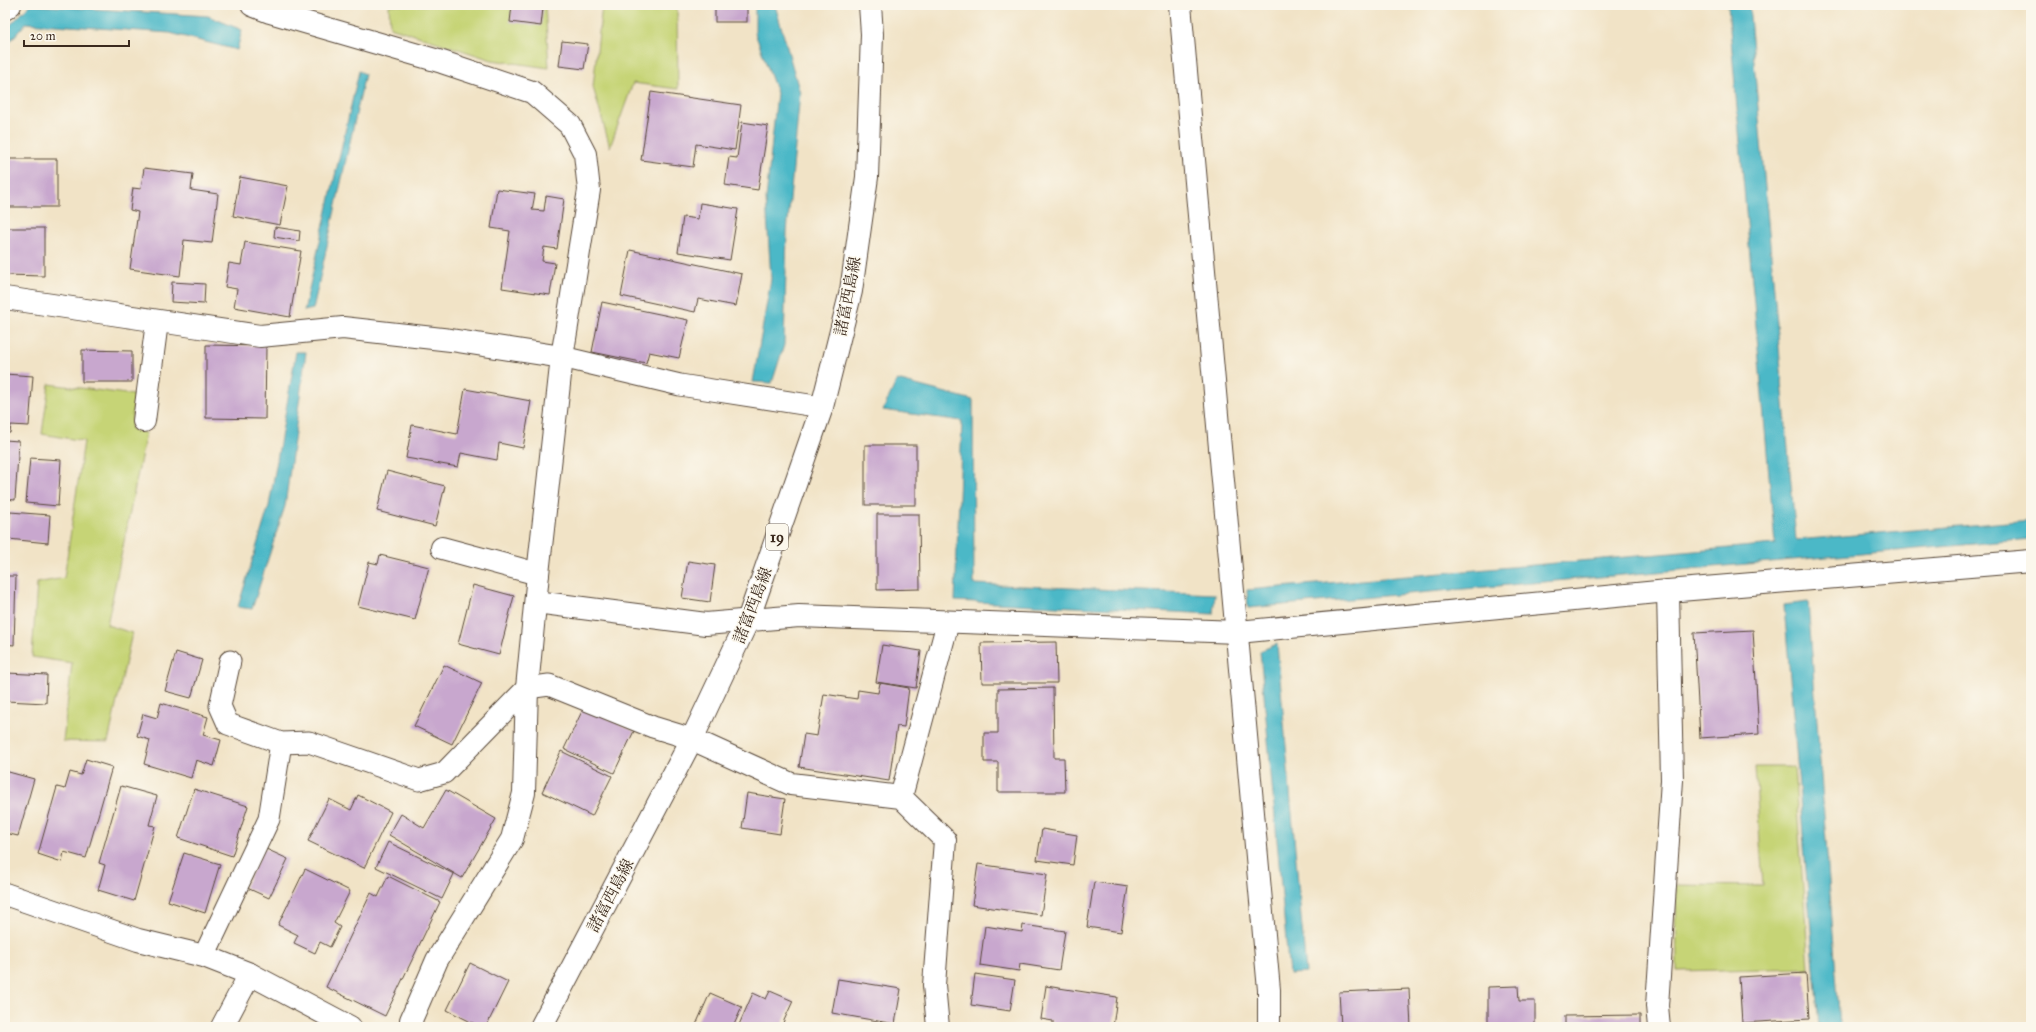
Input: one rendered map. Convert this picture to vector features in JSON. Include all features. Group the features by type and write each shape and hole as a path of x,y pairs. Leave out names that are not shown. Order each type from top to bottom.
{"street":[{"path":"5,10 10,5"},
{"path":"252,5 270,12 442,62 532,92 570,125 585,154 589,190 562,357 538,574 527,688 524,793 512,839 437,960 411,1020 412,1027"},
{"name":"諸富西島線","path":"541,1027 692,739 748,620 822,407 851,291 867,177 872,34 870,5"},
{"path":"1180,5 1238,632 1269,990 1269,1027"},
{"path":"5,298 157,322 260,336 343,328 451,340 562,357"},
{"path":"144,421 157,322"},
{"path":"442,548 538,574"},
{"path":"536,602 706,624 798,616 1238,632 1668,591 2031,561"},
{"path":"1659,1027 1657,1006 1672,780 1668,591"},
{"path":"901,796 948,622"},
{"path":"692,739 791,784 901,796 945,840 934,985 938,1027"},
{"path":"5,894 138,940 204,956 250,974 350,1027"},
{"path":"222,1027 250,974"}],"lane":[{"path":"562,357 680,385 822,407"},
{"path":"230,661 220,706 228,724 281,742 309,742 419,780 444,773 527,688 549,685 653,727 692,739"},
{"path":"204,956 268,819 281,742"}],"green space":[{"path":"389,5 545,5 549,68 492,60 390,27"},
{"path":"602,5 677,5 678,89 633,83 610,147 593,87"},
{"path":"49,384 134,395 131,429 146,433 107,625 132,633 108,742 63,741 72,663 32,657 37,583 64,578 84,441 42,434"},
{"path":"1755,767 1794,767 1809,968 1677,971 1676,885 1763,886"}],"water":[{"path":"30,5 208,16 242,30 237,50 170,33 26,23 5,47 5,30"},
{"path":"755,5 775,5 800,93 787,232 784,345 772,383 753,382 771,279 766,199 777,93 755,33"},
{"path":"1728,5 1749,5 1796,540 2031,520 2031,539 1248,608 1247,590 1775,544"},
{"path":"359,71 365,74 313,309 304,311"},
{"path":"296,352 306,352 285,506 252,609 238,607 269,506"},
{"path":"897,380 973,400 974,584 1215,594 1213,614 955,601 962,421 883,410"},
{"path":"1808,602 1840,1027 1819,1027 1784,605"},
{"path":"1277,644 1306,973 1289,974 1260,651"}],"building":[{"path":"512,5 543,8 541,26 510,22"},
{"path":"715,5 747,5 747,22 715,22"},
{"path":"562,41 588,44 584,69 559,66"},
{"path":"651,92 741,105 735,150 696,144 693,167 641,160"},
{"path":"742,122 768,126 758,190 725,185 729,157 737,158"},
{"path":"8,159 57,159 57,207 9,207"},
{"path":"144,168 193,174 191,190 218,194 212,243 184,240 180,276 130,269 138,212 130,210 133,188 141,189"},
{"path":"240,177 288,186 280,225 233,216"},
{"path":"497,189 535,194 532,210 544,211 546,196 564,199 557,249 544,247 542,261 555,263 550,295 502,288 510,231 491,228"},
{"path":"700,203 738,209 730,260 678,252 683,217 698,219"},
{"path":"275,227 300,231 299,241 274,237"},
{"path":"5,228 44,228 44,276 5,275"},
{"path":"245,242 301,251 290,317 234,307 237,289 225,287 229,263 241,265"},
{"path":"630,250 742,274 736,306 698,299 695,312 621,296"},
{"path":"172,282 205,284 204,304 171,302"},
{"path":"602,302 688,320 679,358 649,352 646,363 592,352"},
{"path":"206,345 266,346 265,419 206,418"},
{"path":"82,350 132,351 132,382 82,382"},
{"path":"5,374 33,376 29,426 11,425 10,433 5,433"},
{"path":"465,389 531,401 523,448 499,443 497,460 461,453 458,467 406,458 412,425 457,434"},
{"path":"5,440 19,441 15,500 5,499"},
{"path":"865,445 916,445 916,505 865,505"},
{"path":"30,458 61,460 58,506 26,503"},
{"path":"387,471 445,486 435,526 377,511"},
{"path":"10,512 50,515 48,543 8,539"},
{"path":"877,514 919,514 920,589 877,590"},
{"path":"380,555 429,567 415,620 358,606 369,562 378,564"},
{"path":"688,561 715,565 710,602 682,598"},
{"path":"5,576 16,576 14,645 5,644"},
{"path":"473,585 514,596 499,655 458,644"},
{"path":"1753,630 1759,734 1700,738 1694,633"},
{"path":"1056,642 1057,683 982,683 981,643"},
{"path":"882,645 921,651 916,688 876,682"},
{"path":"176,652 202,660 191,698 165,691"},
{"path":"444,665 482,683 452,744 414,726"},
{"path":"7,673 47,675 46,703 5,701 5,684 7,684"},
{"path":"880,683 909,688 904,727 897,726 889,781 799,767 804,734 817,736 824,694 857,699 858,690 878,693"},
{"path":"1053,688 1054,758 1064,758 1065,792 998,792 998,762 984,762 984,733 998,733 998,689"},
{"path":"161,703 208,717 203,735 221,740 214,766 196,760 191,778 144,764 150,740 137,736 143,714 157,718"},
{"path":"584,707 634,731 614,773 564,749"},
{"path":"561,751 612,776 592,816 542,792"},
{"path":"86,759 112,767 86,858 64,852 62,862 38,854 57,787 65,789 70,772 81,775"},
{"path":"5,771 34,779 18,836 5,833"},
{"path":"121,786 157,796 149,825 155,826 134,901 98,890 105,865 99,863"},
{"path":"194,789 248,806 232,856 178,838"},
{"path":"446,790 496,819 462,878 389,835 401,814 424,828"},
{"path":"747,793 785,799 780,834 742,828"},
{"path":"358,795 391,812 364,868 308,841 329,799 351,810"},
{"path":"1042,829 1077,835 1073,865 1037,860"},
{"path":"388,842 454,874 442,899 376,867"},
{"path":"264,848 288,859 269,898 245,887"},
{"path":"184,853 220,864 205,913 168,901"},
{"path":"978,864 1047,874 1041,915 972,905"},
{"path":"305,869 350,891 334,923 340,927 330,947 320,942 315,953 294,943 298,935 278,925"},
{"path":"388,876 440,902 385,1016 326,987 371,893 378,897"},
{"path":"1094,882 1128,887 1121,932 1087,927"},
{"path":"1023,925 1065,931 1059,970 1020,964 1019,971 980,965 985,926 1022,932"},
{"path":"470,963 508,982 486,1027 481,1027 447,1010"},
{"path":"1806,973 1809,1019 1742,1023 1739,977"},
{"path":"975,974 1015,980 1010,1011 971,1005"},
{"path":"838,979 901,989 895,1024 832,1013"},
{"path":"1046,986 1117,997 1113,1027 1053,1027 1053,1021 1041,1019"},
{"path":"1518,986 1519,1001 1535,1001 1535,1027 1488,1027 1488,987"},
{"path":"1409,989 1411,1027 1341,1027 1339,992"},
{"path":"770,991 793,1001 781,1027 738,1027 753,993 766,999"},
{"path":"710,993 742,1007 733,1027 695,1027"},
{"path":"1640,1015 1640,1027 1565,1027 1565,1016"}]}
